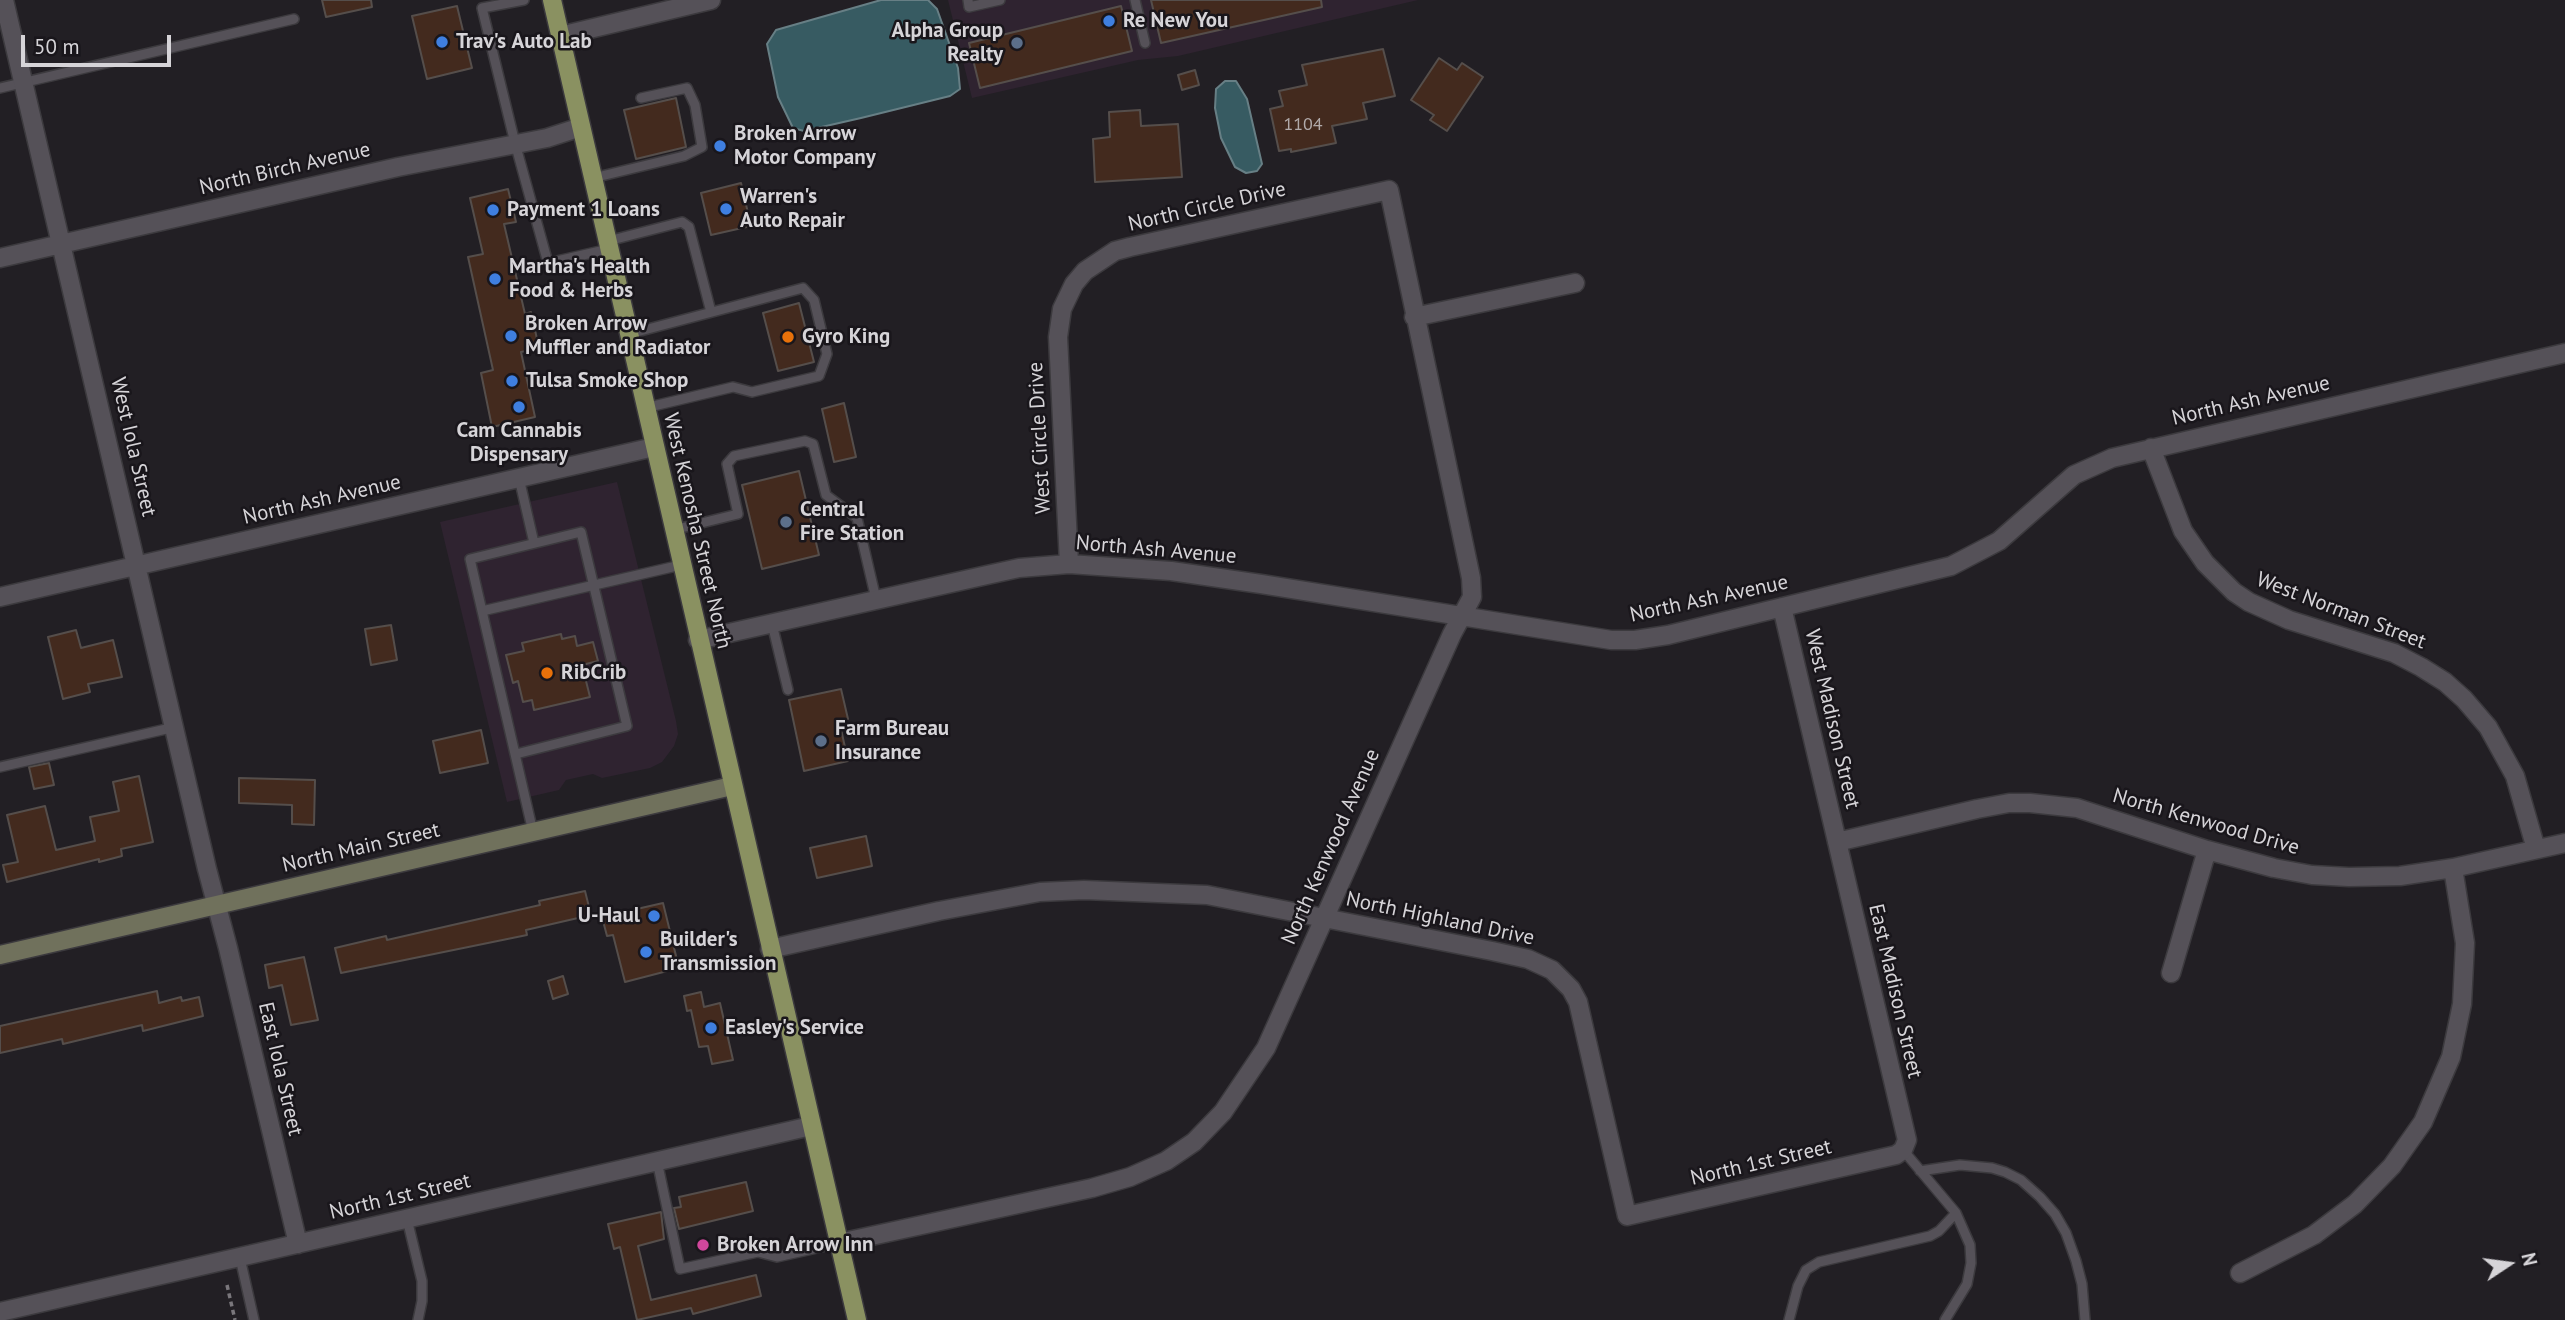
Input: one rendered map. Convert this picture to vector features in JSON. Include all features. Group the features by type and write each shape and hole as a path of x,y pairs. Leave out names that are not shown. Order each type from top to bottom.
{"main road":[{"name":"West Kenosha Street North","path":"552,0 857,1320"},
{"name":"North Main Street","path":"0,954 732,786"}],"street":[{"name":"West Iola Street","path":"4,0 217,905"},
{"path":"560,36 710,0"},
{"name":"North Birch Avenue","path":"0,258 385,170 547,138 581,127"},
{"name":"North Circle Drive","path":"1062,309 1074,284 1085,271 1115,251 1389,190"},
{"name":"North Kenwood Avenue","path":"839,1243 1091,1188 1130,1177 1181,1152 1194,1142 1223,1112 1266,1048 1452,634 1472,597 1471,578 1389,190"},
{"path":"1414,317 1575,284"},
{"name":"West Circle Drive","path":"1062,309 1058,337 1069,564"},
{"name":"North Ash Avenue","path":"698,640 1019,568 1069,564 1171,571 1589,637 1635,640 1668,635 1951,566 1999,541 2080,472 2112,458 2565,353"},
{"name":"North Ash Avenue","path":"0,597 654,447"},
{"name":"West Norman Street","path":"2151,447 2183,531 2205,563 2234,592 2249,602 2289,620 2342,639 2394,653 2437,677 2464,699 2488,727 2510,767 2521,793 2536,849"},
{"name":"West Madison Street","path":"1782,607 1837,842"},
{"name":"North Kenwood Drive","path":"1837,842 1977,809 2009,803 2030,803 2077,808 2207,850 2312,874 2389,876 2453,868 2565,843"},
{"name":"East Madison Street","path":"1837,842 1907,1140 1903,1150"},
{"path":"2171,973 2207,850"},
{"path":"2240,1273 2314,1235 2356,1204 2392,1166 2423,1122 2451,1057 2462,1004 2465,943 2453,868"},
{"name":"North Highland Drive","path":"770,949 993,900 1072,890 1207,895 1528,960 1552,970 1564,980 1578,1002 1627,1216"},
{"name":"East Iola Street","path":"217,905 298,1244"},
{"name":"North 1st Street","path":"0,1312 811,1126"},
{"name":"North 1st Street","path":"1627,1216 1887,1157 1903,1150"}],"lane":[{"path":"524,0 482,8 514,143 548,263 682,222 690,227 711,312"},
{"path":"968,0 969,8 1000,0"},
{"path":"1135,0 1145,43"},
{"path":"0,88 294,19"},
{"path":"593,178 684,156 702,147 695,105 687,88 641,98"},
{"path":"629,334 803,288 814,300 828,354 819,376 752,392 733,387 645,408"},
{"path":"673,530 738,514 727,464 733,457 805,441 813,444 826,495 858,518 876,599"},
{"path":"519,478 534,543"},
{"path":"516,754 627,726 581,532 470,559 533,832"},
{"path":"482,611 681,565"},
{"path":"772,624 788,690"},
{"path":"0,767 174,727"},
{"path":"1903,1150 1956,1213 1970,1245 1971,1264 1967,1284 1945,1320"},
{"path":"657,1161 680,1269 758,1252 777,1257 839,1243"},
{"path":"1920,1171 1960,1165 1992,1168 2021,1181 2040,1197 2066,1233 2082,1284 2085,1320"},
{"path":"1789,1320 1798,1286 1806,1270 1819,1262 1930,1236 1939,1231 1956,1213"},
{"path":"407,1219 422,1281 418,1320"},
{"path":"240,1258 254,1320"}],"path":[{"path":"227,1285 235,1320"}],"shaded area":[{"path":"948,0 1418,0 1178,56 1138,60 972,98"},
{"path":"617,482 676,721 678,734 674,746 662,762 650,768 602,778 593,774 566,780 559,790 507,802 440,522"}],"water":[{"path":"881,0 928,0 937,9 958,68 960,89 950,96 861,118 804,131 793,128 778,97 767,44 776,30"},
{"path":"1225,81 1236,81 1247,99 1262,164 1257,171 1246,173 1235,167 1221,138 1215,108 1216,89"}],"building":[{"path":"322,0 371,0 372,7 326,17"},
{"path":"1151,0 1321,0 1322,7 1161,43"},
{"name":"Trav's Auto Lab","path":"457,6 472,68 427,79 412,16"},
{"path":"1121,6 1132,51 980,88 969,43"},
{"path":"1383,49 1395,96 1363,103 1367,119 1332,126 1336,143 1291,152 1291,149 1279,151 1270,109 1283,106 1279,91 1307,85 1302,65"},
{"path":"1439,58 1457,70 1462,63 1483,77 1447,131 1430,120 1434,115 1411,100"},
{"path":"1195,70 1199,85 1182,90 1178,75"},
{"path":"676,98 686,147 636,159 624,110"},
{"path":"1140,110 1141,126 1178,124 1182,177 1095,182 1093,139 1110,137 1109,112"},
{"name":"Warren's Auto Repair","path":"741,183 751,226 711,235 701,193"},
{"path":"508,189 516,222 504,224 525,314 531,312 539,348 521,352 535,417 492,427 481,373 493,370 468,257 483,254 470,198"},
{"name":"Gyro King","path":"799,303 814,362 778,371 763,313"},
{"path":"844,403 856,457 834,462 822,409"},
{"name":"Central Fire Station","path":"799,471 819,555 762,569 742,485"},
{"path":"391,625 397,660 371,665 365,629"},
{"path":"76,630 81,648 113,640 122,677 88,684 90,692 63,699 48,637"},
{"name":"RibCrib","path":"561,634 562,639 575,636 577,646 593,642 598,661 582,665 590,697 534,710 532,700 523,702 518,681 513,683 506,655 524,651 522,643"},
{"name":"Farm Bureau Insurance","path":"841,689 848,719 839,720 848,761 804,771 789,700"},
{"path":"481,730 488,763 440,773 433,741"},
{"path":"49,763 54,785 34,789 29,767"},
{"path":"139,776 153,842 121,849 122,856 99,862 99,859 7,882 3,865 18,862 7,815 45,806 56,850 95,841 90,817 119,811 113,782"},
{"path":"239,778 315,780 314,825 292,824 292,805 239,803"},
{"path":"866,836 872,866 817,878 810,848"},
{"path":"585,891 591,915 526,930 527,935 341,973 335,948 386,936 387,940 540,905 539,901"},
{"name":"Builder's Transmission","path":"663,903 679,968 625,982 613,935 607,936 602,917"},
{"path":"304,957 318,1020 291,1025 282,985 269,988 265,965"},
{"path":"563,976 568,994 553,999 548,981"},
{"path":"157,991 159,1003 181,997 182,1001 199,997 203,1016 143,1031 142,1025 63,1044 62,1039 0,1053 0,1026"},
{"name":"Easley's Service","path":"701,992 704,1007 720,1003 733,1060 712,1064 708,1046 699,1047 691,1010 687,1011 684,996"},
{"path":"746,1182 753,1211 679,1229 674,1208 681,1207 679,1197"},
{"path":"661,1212 664,1239 638,1246 651,1300 756,1275 761,1296 693,1314 691,1308 637,1320 620,1247 614,1249 608,1224"}],"place":[{"name":"Re New You","path":"1109,21"},
{"name":"Trav's Auto Lab","path":"442,42"},
{"name":"Alpha Group Realty","path":"1017,43"},
{"name":"Broken Arrow Motor Company","path":"720,146"},
{"name":"Warren's Auto Repair","path":"726,209"},
{"name":"Payment 1 Loans","path":"493,210"},
{"name":"Martha's Health Food & Herbs","path":"495,279"},
{"name":"Broken Arrow Muffler and Radiator","path":"511,336"},
{"name":"Gyro King","path":"788,337"},
{"name":"Tulsa Smoke Shop","path":"512,381"},
{"name":"Cam Cannabis Dispensary","path":"519,407"},
{"name":"Central Fire Station","path":"786,522"},
{"name":"RibCrib","path":"547,673"},
{"name":"Farm Bureau Insurance","path":"821,741"},
{"name":"U-Haul","path":"654,916"},
{"name":"Builder's Transmission","path":"646,952"},
{"name":"Easley's Service","path":"711,1028"},
{"name":"Broken Arrow Inn","path":"703,1245"}]}
